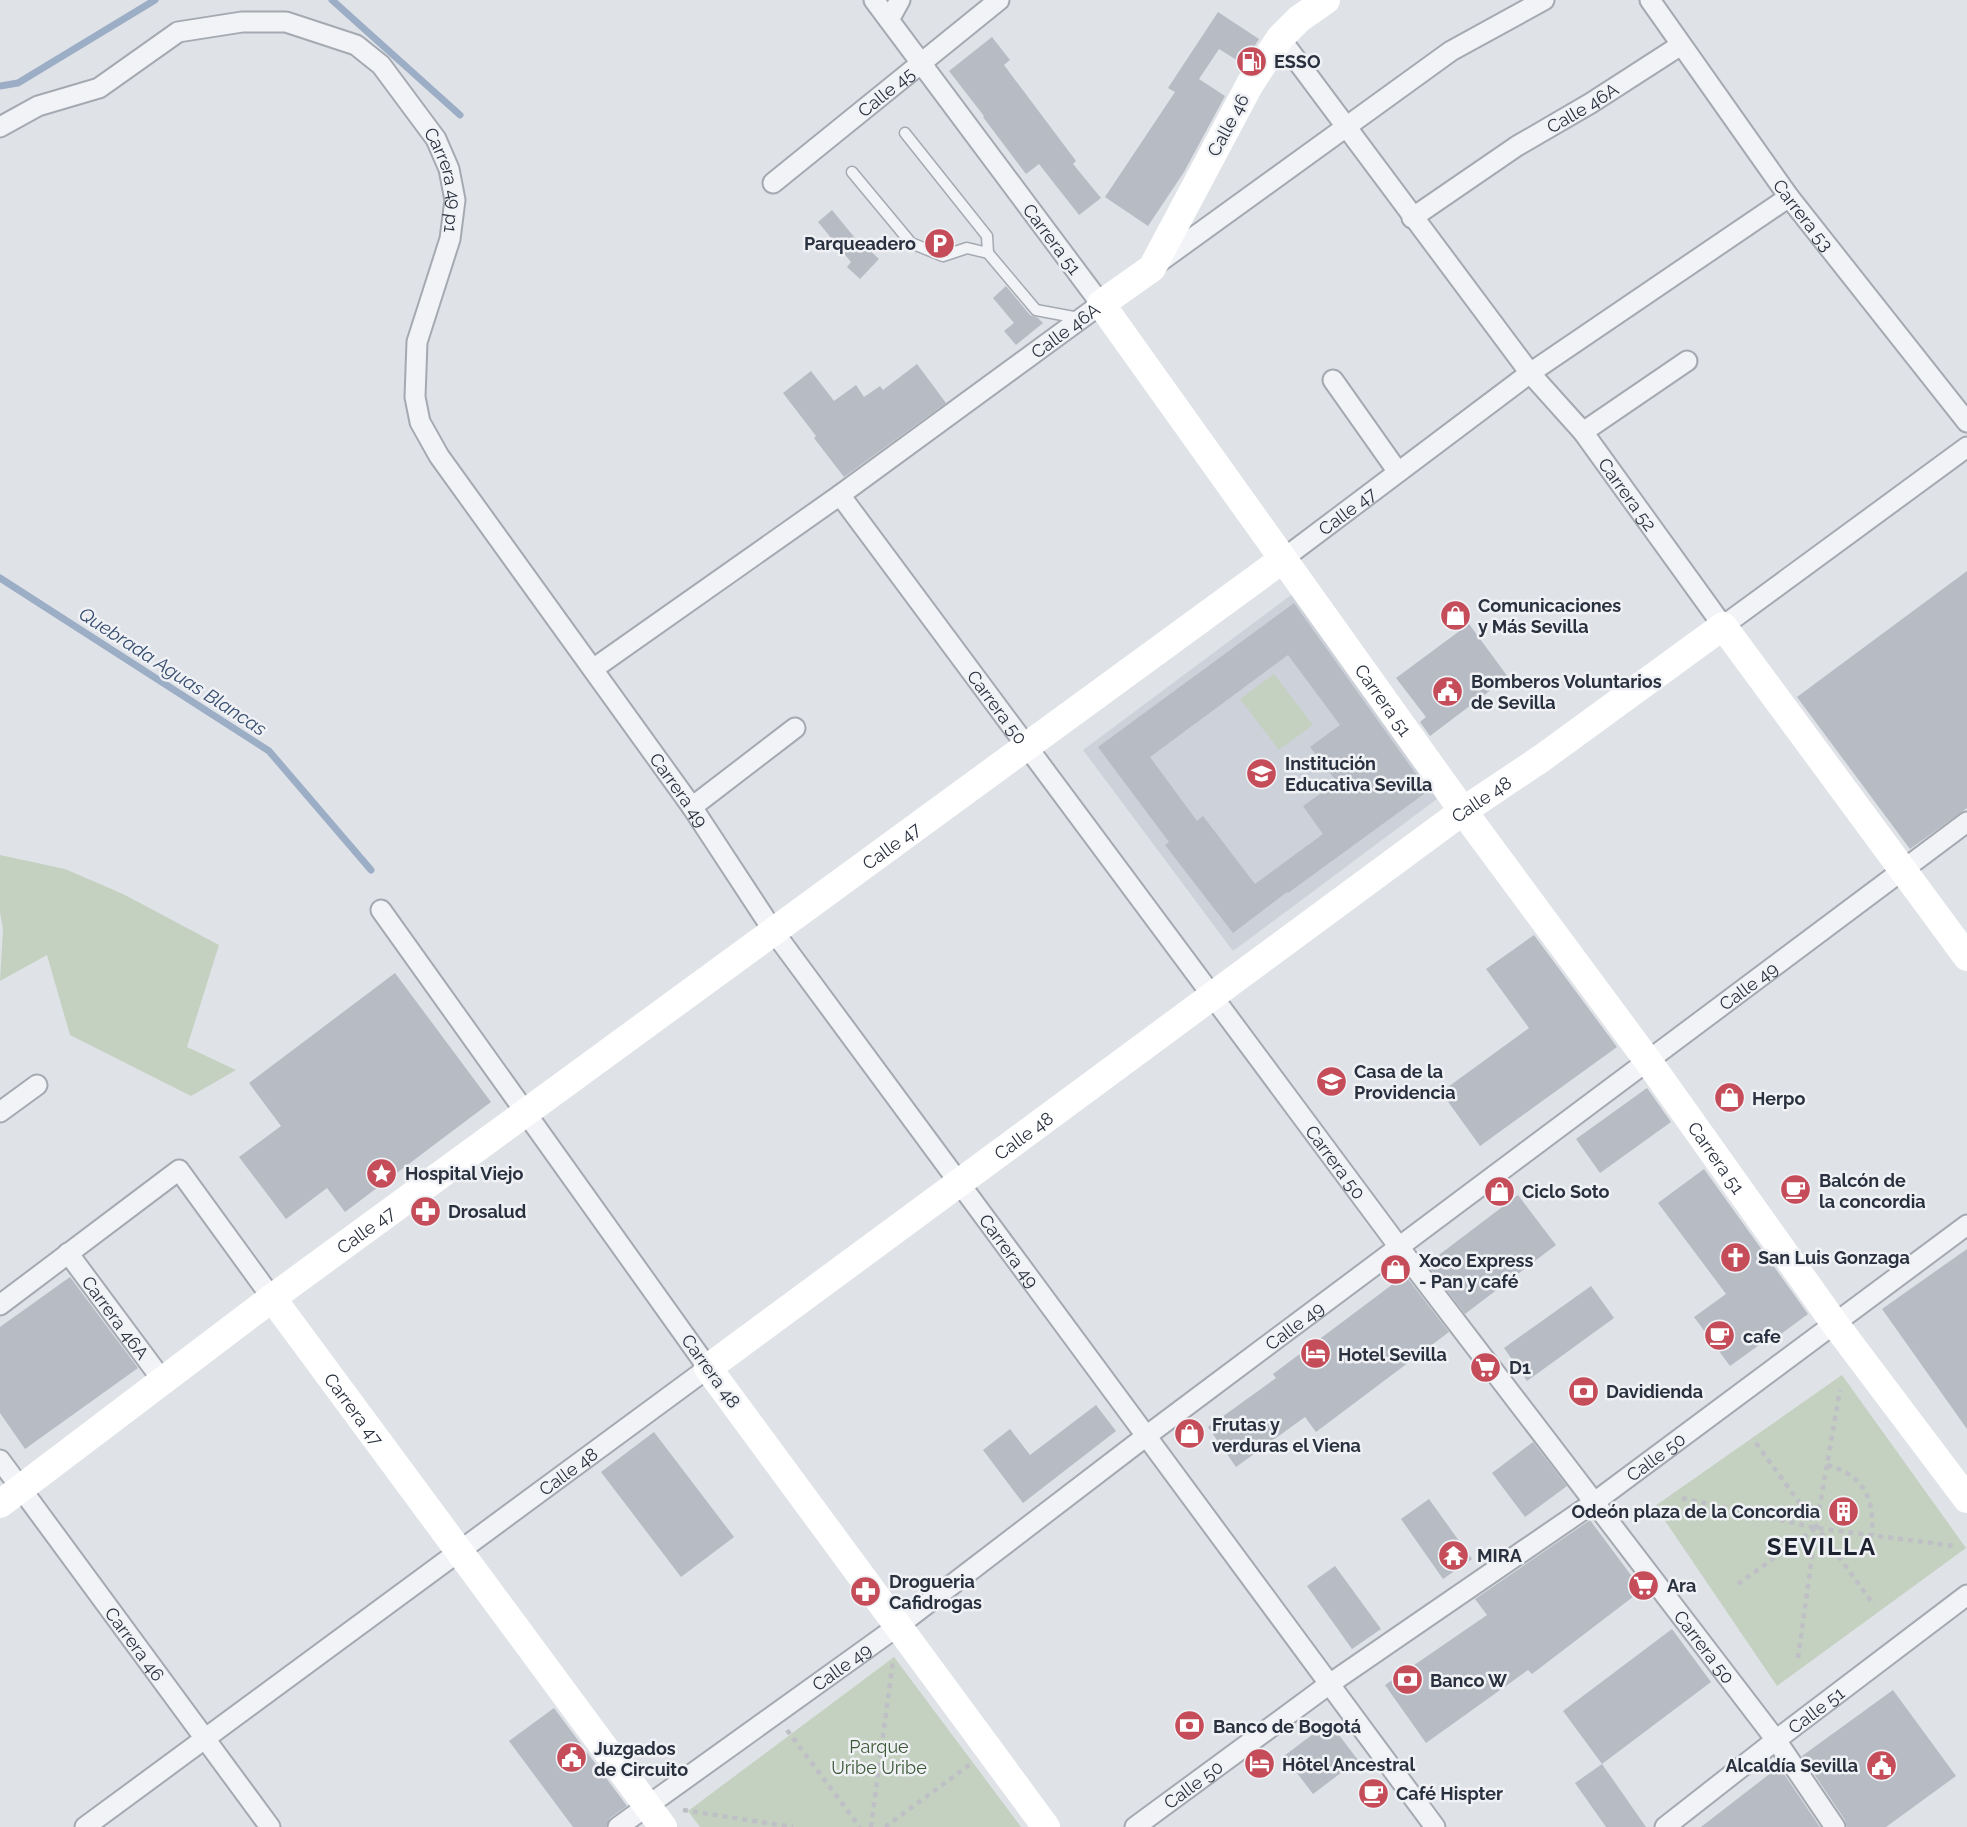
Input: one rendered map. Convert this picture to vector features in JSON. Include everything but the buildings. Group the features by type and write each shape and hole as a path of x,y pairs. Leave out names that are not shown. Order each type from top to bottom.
{"main road":[{"name":"Calle 46","path":"1152,268 1250,84 1280,38 1299,19 1326,0"},
{"name":"Calle 46A","path":"1092,311 1152,268"},
{"name":"Carrera 51","path":"1092,311 1283,559 1463,811 1648,1061 1835,1324 1967,1499"},
{"name":"Calle 47","path":"11,1496 272,1298 1283,559"},
{"name":"Calle 48","path":"708,1368 1463,811 1542,758 1723,626"},
{"name":"Carrera 52","path":"1723,626 1967,957"},
{"name":"Carrera 47","path":"272,1298 655,1816"},
{"name":"Carrera 48","path":"708,1368 1046,1827"}],"street":[{"name":"Carrera 51","path":"874,0 1092,311"},
{"path":"889,20 900,0"},
{"name":"Calle 45","path":"772,183 922,65 999,0"},
{"name":"Calle 46A","path":"1152,268 1451,51 1544,0"},
{"name":"Carrera 53","path":"1650,0 1789,197 1967,422"},
{"name":"Carrera 49 p1","path":"0,127 38,106 99,88 178,32 242,22 286,22 356,45 381,65 436,139 449,169 455,200 450,239 417,342 415,397 420,422 439,456 593,669"},
{"name":"Carrera 52","path":"1280,38 1530,373 1583,432 1723,626"},
{"name":"Calle 46A","path":"1412,218 1517,146 1591,103 1681,45"},
{"name":"Calle 47","path":"1283,559 1530,373 1789,197"},
{"name":"Calle 46A","path":"593,669 840,495 1092,311"},
{"path":"1583,432 1687,361"},
{"path":"1333,380 1398,472"},
{"name":"Calle 48","path":"1723,626 1967,447"},
{"name":"Carrera 50","path":"840,495 1399,1247 1776,1740 1835,1827"},
{"name":"Carrera 49","path":"593,669 692,807 774,932 1435,1827"},
{"path":"692,807 795,728"},
{"name":"Calle 49","path":"618,1827 655,1816 774,1713 898,1626 1145,1437 1967,822"},
{"name":"Carrera 48","path":"381,910 708,1368"},
{"path":"0,1112 37,1085"},
{"name":"Carrera 47","path":"0,1305 179,1170 272,1298"},
{"name":"Calle 50","path":"1135,1827 1328,1685 1595,1501 1967,1224"},
{"name":"Carrera 46A","path":"68,1253 163,1381"},
{"name":"Calle 48","path":"85,1827 708,1368"},
{"name":"Carrera 46","path":"0,1460 11,1496 205,1738 270,1827"},
{"name":"Calle 51","path":"1665,1827 1967,1595"}],"lane":[{"path":"905,133 987,236 988,253"},
{"path":"852,172 911,243 943,256 967,248 988,253 1036,310 1092,311"}],"path":[{"path":"1798,1658 1816,1528 1840,1390"},
{"path":"1756,1443 1874,1605"},
{"path":"1827,1465 1840,1469 1864,1487 1873,1516 1872,1535"},
{"path":"1682,1498 1816,1528 1955,1546"},
{"path":"1738,1584 1816,1528"},
{"path":"871,1827 898,1626"},
{"path":"774,1713 860,1827"},
{"path":"885,1827 988,1751"},
{"path":"655,1816 793,1827"}],"shaded area":[{"name":"Institución Educativa Sevilla","path":"1291,595 1441,796 1233,951 1083,750"}],"green space":[{"path":"1274,674 1313,725 1279,750 1240,699"},
{"path":"0,855 65,869 123,894 219,945 187,1047 236,1070 191,1096 70,1035 47,955 0,981 3,929 0,912"},
{"path":"1842,1375 1966,1548 1777,1686 1655,1506"},
{"name":"Parque Uribe Uribe","path":"894,1657 1021,1827 700,1827 688,1811"}],"waterway":[{"path":"0,86 18,83 155,0"},
{"path":"332,0 460,115"},
{"name":"Quebrada Aguas Blancas","path":"0,578 269,751 371,870"}],"place":[{"name":"ESSO","path":"1251,61"},
{"name":"Parqueadero","path":"939,243"},
{"name":"Comunicaciones y Más Sevilla","path":"1455,615"},
{"name":"Bomberos Voluntarios de Sevilla","path":"1448,691"},
{"name":"Institución Educativa Sevilla","path":"1262,773"},
{"name":"Casa de la Providencia","path":"1331,1081"},
{"name":"Herpo","path":"1729,1098"},
{"name":"Hospital Viejo","path":"382,1173"},
{"name":"Balcón de la concordia","path":"1796,1190"},
{"name":"Ciclo Soto","path":"1499,1191"},
{"name":"Drosalud","path":"425,1211"},
{"name":"San Luis Gonzaga","path":"1735,1257"},
{"name":"Xoco Express - Pan y café","path":"1396,1270"},
{"name":"cafe","path":"1720,1336"},
{"name":"Hotel Sevilla","path":"1315,1354"},
{"name":"D1","path":"1486,1367"},
{"name":"Davidienda","path":"1583,1391"},
{"name":"Frutas y verduras el Viena","path":"1189,1434"},
{"name":"Odeón plaza de la Concordia","path":"1843,1511"},
{"name":"MIRA","path":"1454,1555"},
{"name":"Ara","path":"1644,1585"},
{"name":"Drogueria Cafidrogas","path":"866,1591"},
{"name":"Banco W","path":"1407,1680"},
{"name":"Banco de Bogotá","path":"1190,1726"},
{"name":"Juzgados de Circuito","path":"571,1758"},
{"name":"Hôtel Ancestral","path":"1259,1764"},
{"name":"Alcaldía Sevilla","path":"1881,1765"},
{"name":"Café Hispter","path":"1373,1793"}],"district":[{"name":"SEVILLA","path":"1822,1546"}]}
